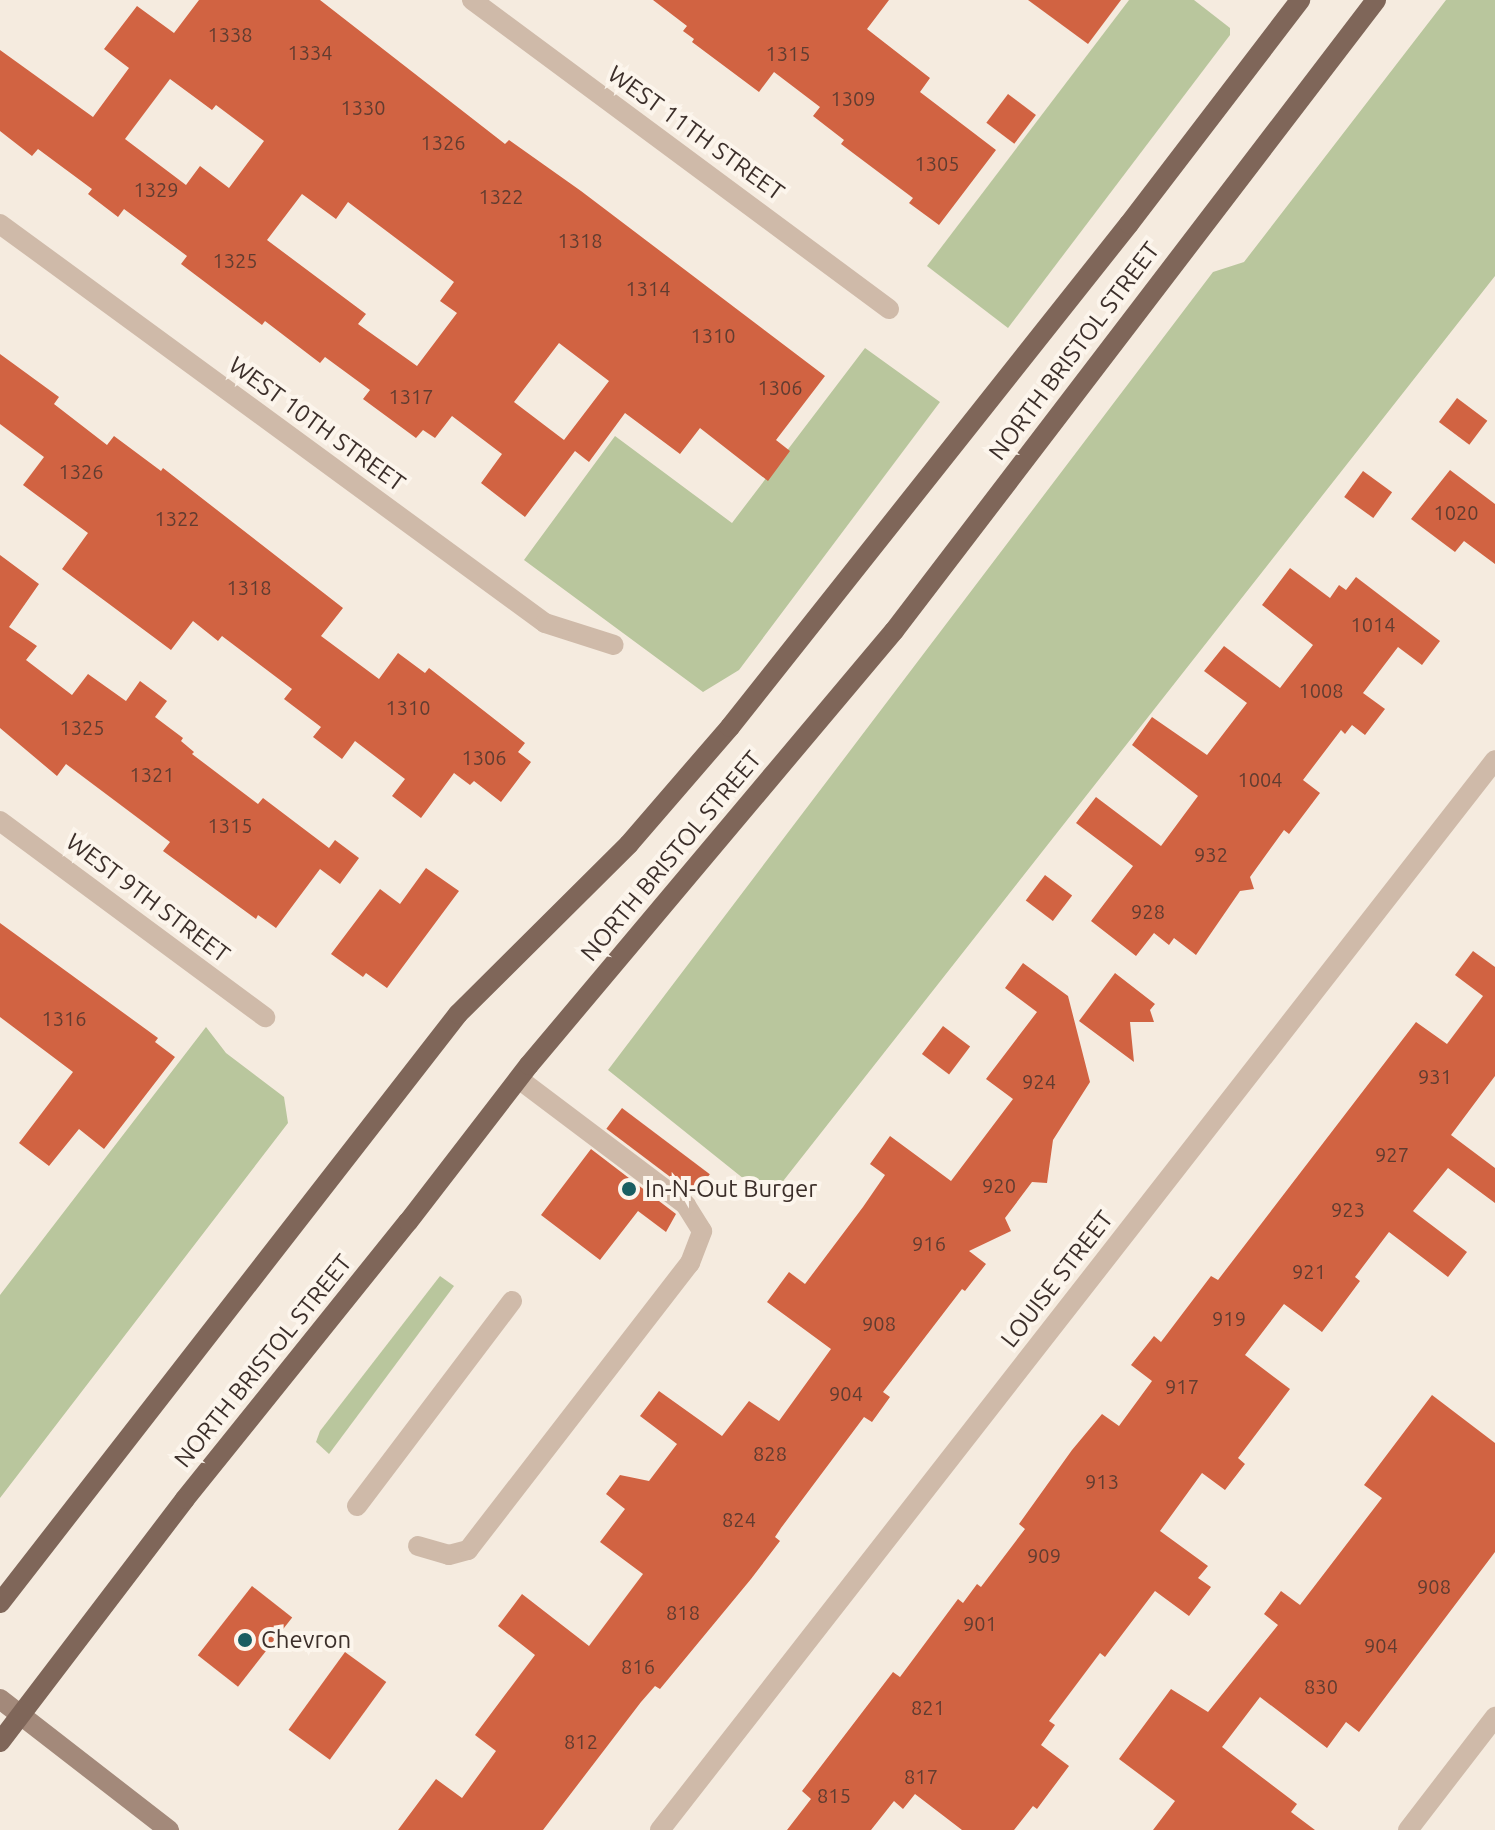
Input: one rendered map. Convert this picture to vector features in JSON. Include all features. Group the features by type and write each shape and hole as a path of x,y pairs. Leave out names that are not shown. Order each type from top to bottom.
{"main road":[{"name":"NORTH BRISTOL STREET","path":"0,1603 458,1014 629,844 730,727 1129,224 1300,0"},
{"name":"NORTH BRISTOL STREET","path":"0,1742 185,1499 519,1079 894,631 1376,0"},
{"path":"0,1699 169,1830"}],"street":[{"name":"WEST 11TH STREET","path":"472,0 889,309"},
{"name":"WEST 10TH STREET","path":"0,224 545,623 614,645"},
{"name":"LOUISE STREET","path":"660,1830 1495,760"},
{"name":"WEST 9TH STREET","path":"0,821 265,1017"},
{"path":"418,1546 449,1555 468,1550 690,1263 702,1231 686,1205 519,1079"},
{"path":"357,1506 512,1301"},
{"path":"1408,1830 1495,1717"}],"green space":[{"path":"1129,0 1194,0 1230,28 1230,35 1008,328 927,266"},
{"path":"1446,0 1495,0 1495,276 769,1199 608,1070 1213,272 1244,262"},
{"path":"865,348 940,402 739,670 703,692 524,560 615,436 732,523"},
{"path":"206,1027 226,1053 284,1097 288,1123 0,1498 0,1295"},
{"path":"440,1276 454,1286 329,1454 316,1442 320,1431"}],"building":[{"path":"199,0 320,0 505,144 509,140 581,191 825,376 776,440 790,451 768,481 700,428 680,454 625,413 589,462 575,451 525,517 481,483 502,454 452,416 435,438 423,430 416,438 363,399 370,390 325,357 320,363 265,321 262,325 181,264 187,256 124,209 118,217 88,194 92,189 38,149 32,156 0,131 0,50 93,117 129,68 104,49 137,6 174,33","holes":["170,79 212,110 216,105 264,141 229,188 200,166 186,185 125,139","302,194 336,219 348,202 454,282 440,301 457,313 417,366 358,324 366,314 267,240","559,343 609,381 564,440 514,402"]},
{"path":"653,0 889,0 867,29 930,78 920,92 996,150 939,225 909,203 913,198 841,144 844,140 813,116 820,107 774,72 759,92 692,42 694,39 683,31 687,26"},
{"path":"1028,0 1121,0 1088,44"},
{"path":"1008,94 1036,115 1014,144 986,123"},
{"path":"0,354 59,397 54,404 107,445 114,436 161,471 163,468 343,608 321,636 379,679 398,653 425,673 429,668 525,743 518,752 531,762 501,802 474,781 470,785 454,773 421,818 392,796 405,779 355,741 342,759 313,737 321,727 284,699 292,689 222,636 218,641 193,621 171,650 62,569 88,533 23,485 44,457 0,424"},
{"path":"1457,398 1487,421 1469,445 1439,422"},
{"path":"1450,470 1495,504 1495,564 1464,541 1455,552 1411,519"},
{"path":"1363,471 1392,492 1373,518 1344,497"},
{"path":"0,555 39,584 9,627 37,646 26,660 72,695 88,674 126,701 140,681 167,701 155,717 183,738 181,741 194,752 192,754 258,804 263,798 329,848 335,840 359,858 340,884 320,869 276,928 258,915 256,919 163,851 170,842 66,764 57,776 0,728"},
{"path":"1290,568 1330,598 1339,585 1346,590 1356,577 1440,641 1422,665 1398,647 1363,693 1385,709 1365,735 1352,725 1345,734 1341,730 1303,780 1320,793 1289,834 1284,830 1250,877 1254,889 1240,891 1196,955 1174,938 1169,945 1154,933 1136,956 1091,921 1133,866 1076,823 1096,797 1161,846 1198,796 1132,745 1152,717 1207,755 1247,703 1204,671 1224,646 1280,688 1313,645 1262,605"},
{"path":"426,868 459,891 387,988 366,973 363,977 331,954 380,889 400,904"},
{"path":"1045,875 1072,895 1053,921 1026,901"},
{"path":"0,923 158,1038 155,1042 175,1057 104,1149 79,1129 49,1166 19,1143 73,1072 0,1017"},
{"path":"1473,951 1495,967 1495,1076 1451,1135 1495,1168 1495,1203 1448,1168 1413,1211 1467,1252 1448,1277 1389,1232 1355,1277 1360,1281 1322,1332 1284,1304 1245,1355 1290,1389 1238,1458 1245,1464 1225,1490 1202,1473 1160,1531 1208,1566 1198,1578 1211,1587 1189,1616 1155,1591 1105,1657 1100,1653 1049,1721 1055,1725 1041,1745 1069,1766 1037,1809 1033,1806 1014,1830 962,1830 915,1794 903,1809 894,1801 871,1830 787,1830 811,1799 802,1791 893,1672 900,1677 958,1599 963,1603 977,1584 981,1587 1025,1529 1019,1524 1072,1450 1102,1414 1119,1426 1152,1381 1131,1365 1154,1336 1161,1342 1211,1276 1218,1280 1416,1022 1447,1044 1483,996 1455,975"},
{"path":"1023,963 1068,996 1090,1082 1053,1140 1047,1183 1032,1182 1005,1218 1011,1231 969,1251 986,1264 965,1291 962,1289 883,1392 890,1397 872,1422 864,1417 781,1528 775,1537 780,1541 751,1579 660,1689 655,1686 641,1702 543,1830 398,1830 436,1779 462,1798 496,1751 475,1735 535,1655 498,1626 522,1594 589,1646 643,1574 600,1542 625,1509 606,1494 620,1475 649,1481 677,1444 640,1416 659,1391 722,1436 749,1401 779,1421 831,1349 767,1302 789,1272 805,1284 863,1207 885,1175 870,1164 890,1136 951,1181 1013,1099 986,1079 1037,1012 1005,988"},
{"path":"1115,973 1155,1004 1150,1010 1154,1022 1130,1022 1134,1062 1079,1021"},
{"path":"943,1026 970,1046 949,1074 922,1054"},
{"path":"622,1108 710,1174 694,1195 606,1129"},
{"path":"591,1149 676,1214 666,1232 638,1211 600,1260 541,1215"},
{"path":"1432,1395 1495,1443 1495,1552 1359,1732 1346,1722 1327,1748 1260,1697 1222,1747 1297,1804 1291,1812 1315,1830 1153,1830 1175,1801 1119,1759 1171,1689 1208,1712 1278,1625 1264,1614 1281,1591 1300,1605 1382,1498 1364,1485"},
{"path":"252,1586 292,1617 238,1687 198,1655"},
{"path":"345,1652 386,1682 330,1760 289,1730"}],"place":[{"name":"In-N-Out Burger","path":"629,1189"},
{"name":"Chevron","path":"245,1640"}]}
